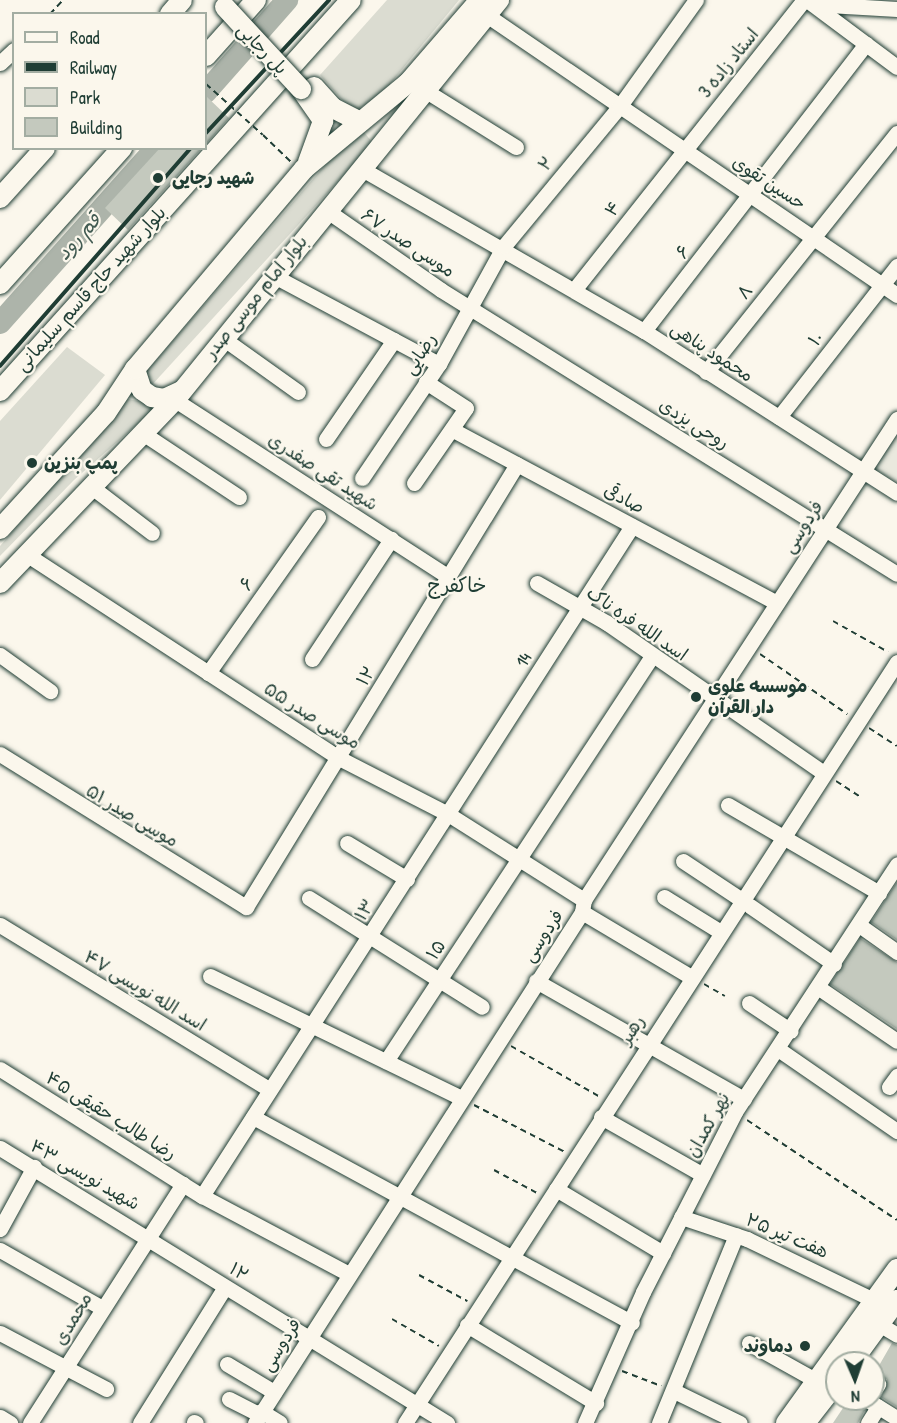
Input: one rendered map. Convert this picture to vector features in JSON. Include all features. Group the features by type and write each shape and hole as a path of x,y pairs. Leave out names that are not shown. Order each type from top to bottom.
{"main road":[{"path":"172,12 182,0"},
{"path":"207,55 256,0"},
{"name":"بلوار شهید حاج قاسم سلیمانی","path":"0,390 351,0"},
{"name":"پل رجایی","path":"221,4 304,84"},
{"path":"0,529 106,413 135,369 303,171 361,120 408,83 489,5"},
{"name":"بلوار امام موسی صدر","path":"0,582 93,488 180,394 326,210 384,144 489,5"},
{"path":"304,84 333,108 379,127 384,144"},
{"path":"303,171 323,121 304,84"},
{"path":"0,198 43,150"},
{"path":"0,284 120,150"},
{"path":"135,369 142,390 152,397 164,399 180,394"},
{"path":"0,592 26,554"},
{"path":"786,1423 897,1269"},
{"path":"860,1351 897,1300"},
{"path":"806,1423 825,1398"}],"street":[{"name":"۲","path":"504,246 619,107 696,0"},
{"path":"809,1 897,9"},
{"path":"809,1 897,67"},
{"name":"استاد زاده 3","path":"684,151 809,1"},
{"name":"حسین تقوی","path":"489,5 619,107 815,236 897,295"},
{"name":"۶","path":"644,331 753,197 866,44"},
{"path":"0,63 12,52"},
{"path":"426,91 516,147"},
{"name":"۸","path":"706,372 897,134"},
{"name":"۴","path":"574,290 684,151"},
{"name":"محمود پناهی","path":"362,169 504,246 644,331 897,493"},
{"name":"موسی صدر ۶۷","path":"326,210 470,306"},
{"name":"رضایی","path":"362,478 439,364 504,246"},
{"name":"۱۰","path":"779,417 897,266"},
{"path":"274,276 439,364"},
{"name":"روحی یزدی","path":"470,306 897,574"},
{"path":"224,339 298,392"},
{"path":"326,439 394,340"},
{"path":"414,483 453,430 466,408 426,382"},
{"name":"شهید تقی صفدری","path":"180,394 449,577"},
{"name":"فردوسی","path":"259,1416 309,1339 346,1273 536,981 714,698 897,419"},
{"name":"صادقی","path":"453,430 777,603"},
{"path":"144,434 239,497"},
{"name":"۱۲","path":"246,907 517,464"},
{"path":"93,488 152,533"},
{"name":"۶","path":"208,673 318,518"},
{"name":"14","path":"448,814 632,526"},
{"path":"312,659 391,539"},
{"name":"موسی صدر ۵۵","path":"26,554 339,758 448,814 691,977"},
{"name":"اسد الله فره ناک","path":"537,583 579,607 822,772"},
{"path":"0,655 50,691"},
{"name":"۱۵","path":"386,1061 651,658"},
{"name":"رهبر","path":"405,1423 467,1325 514,1259 575,1157 719,931 746,903 822,772 897,662"},
{"name":"موسی صدر ۵۱","path":"0,754 246,907"},
{"path":"728,805 879,892"},
{"name":"۱۳","path":"202,1196 448,814"},
{"path":"347,843 407,879"},
{"path":"683,861 834,964"},
{"name":"نهر کمدان","path":"585,1423 613,1368 663,1253 740,1106 819,988 897,864"},
{"path":"664,897 719,931"},
{"path":"309,898 371,936 438,982 482,1007"},
{"name":"۴۷ اسد الله نویسی","path":"0,925 270,1090"},
{"path":"859,925 897,952"},
{"path":"210,976 460,1098"},
{"path":"536,981 646,1044 697,1068 740,1106"},
{"path":"819,988 897,1041"},
{"path":"749,1003 791,1030"},
{"path":"778,1049 897,1131"},
{"name":"۴۵ رضا طالب حقیقی","path":"0,1069 202,1196 346,1273"},
{"path":"253,1117 396,1197 632,1323"},
{"path":"601,1117 703,1174"},
{"name":"۴۳ شهید نویسی","path":"0,1148 150,1235"},
{"path":"0,1229 34,1167"},
{"name":"محمدی","path":"30,1423 183,1184"},
{"path":"553,1194 610,1221 663,1253"},
{"name":"هفت تیر ۲۵","path":"681,1217 736,1235 874,1300"},
{"name":"۱۲","path":"150,1235 225,1287 447,1423"},
{"path":"659,1423 736,1235"},
{"path":"0,1250 102,1308"},
{"path":"140,1423 225,1287"},
{"path":"879,1324 897,1335"},
{"path":"467,1325 596,1403"},
{"path":"0,1334 65,1371 106,1389"},
{"path":"749,1343 817,1381"},
{"path":"227,1364 274,1392"},
{"path":"674,1391 740,1423"},
{"path":"229,1399 259,1416 280,1423"},
{"path":"0,1417 10,1423"}],"path":[{"path":"52,12 63,0"},
{"path":"207,85 303,171"},
{"path":"832,621 897,657"},
{"path":"748,646 897,746"},
{"path":"822,772 861,797"},
{"path":"691,977 725,996"},
{"path":"498,1038 610,1103"},
{"path":"460,1098 575,1157"},
{"path":"740,1106 833,1178 897,1220"},
{"path":"494,1170 553,1194"},
{"path":"420,1275 479,1308"},
{"path":"392,1319 450,1353"},
{"path":"613,1368 674,1391"}],"shaded area":[{"path":"897,422 897,482 871,467"}],"green space":[{"path":"387,0 459,0 381,95 353,112 320,75"},
{"path":"363,131 373,143 151,386 146,372 333,156"},
{"path":"67,347 105,375 0,500 0,421"},
{"path":"128,399 159,405 74,480 0,556 0,546"}],"building":[{"path":"207,97 229,118 207,143"},
{"name":"شهید رجایی","path":"158,150 200,150 128,230 105,208"},
{"path":"897,882 897,940 871,922"},
{"path":"860,938 897,962 897,1029 830,984"},
{"path":"892,1343 897,1345 897,1407 885,1400 887,1379 885,1379 885,1355"},
{"path":"841,1411 864,1411 858,1423 833,1423"}],"waterway":[{"name":"قم رود","path":"207,91 287,0"},
{"name":"قم رود","path":"0,323 154,150"}],"railway":[{"path":"207,132 329,0"},
{"path":"0,366 189,150"}],"place":[{"name":"شهید رجایی","path":"158,178"},
{"name":"پمپ بنزین","path":"32,463"},
{"name":"موسسه علوی دار القرآن","path":"696,697"},
{"name":"دماوند","path":"805,1346"}],"district":[{"name":"خاکفرج","path":"457,584"}]}
